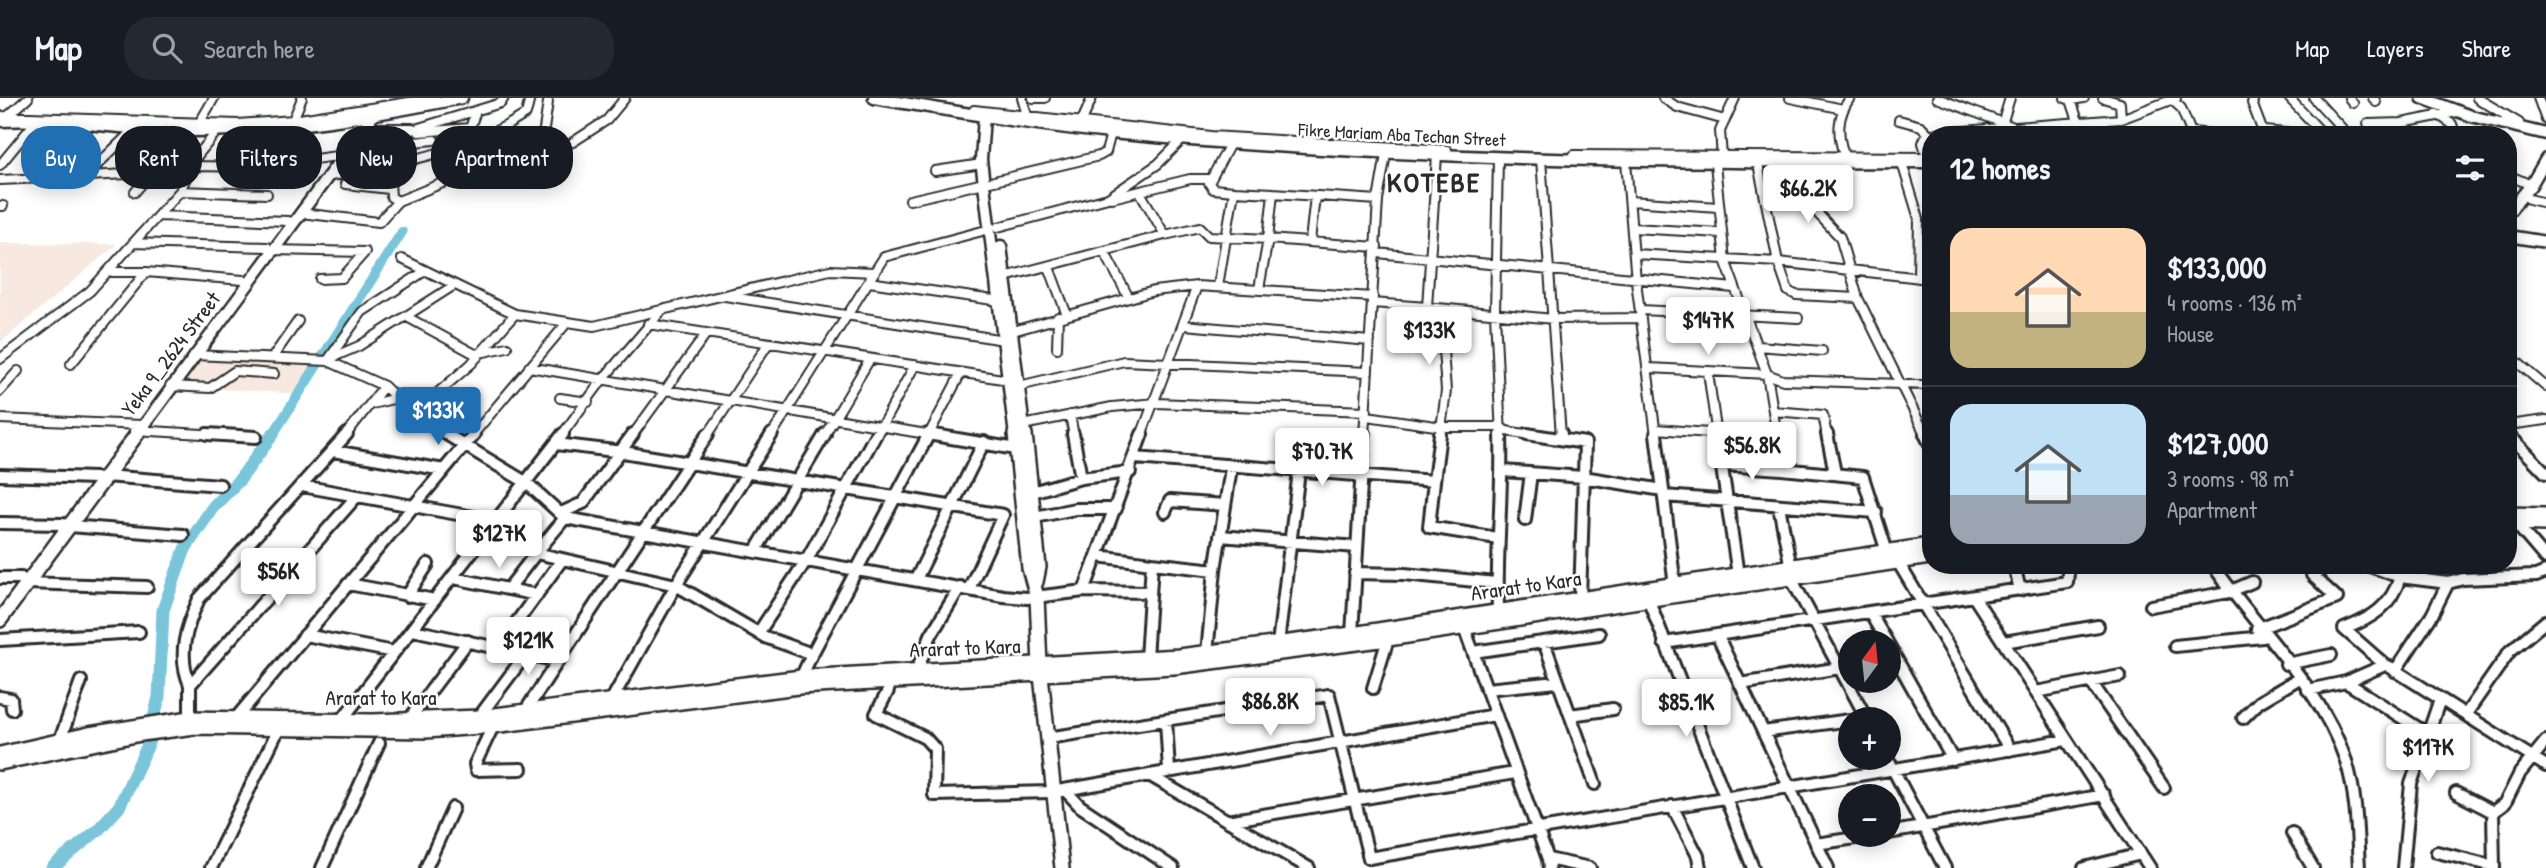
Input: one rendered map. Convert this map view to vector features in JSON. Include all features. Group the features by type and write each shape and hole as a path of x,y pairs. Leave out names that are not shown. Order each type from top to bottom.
{"main road":[{"path":"450,100 462,98"},
{"name":"Fikre Mariam Aba Techan Street","path":"874,98 907,101 988,117 1111,133 1386,153 1626,161 1720,159 1758,164 1902,163 1922,159"},
{"path":"2422,98 2457,112 2546,132"},
{"path":"2430,98 2471,113 2546,132"},
{"name":"Yeka 9_2624 Street","path":"359,126 375,113 450,100"},
{"path":"3,117 122,126"},
{"path":"987,182 982,151 988,117 1039,118 1155,134 1211,136"},
{"path":"281,126 362,122"},
{"name":"Yeka 9_2624 Street","path":"360,126 362,122"},
{"path":"982,151 994,228 1000,301 1006,315"},
{"path":"1578,160 1588,155"},
{"name":"Yeka 9_2624 Street","path":"136,427 194,355 336,157"},
{"path":"2517,202 2546,159"},
{"name":"Yeka 9_2624 Street","path":"0,620 24,581 243,280 336,164"},
{"path":"2517,218 2546,173"},
{"path":"994,228 1006,277 1006,315 1014,383 1016,449 1039,566 1036,590 1040,671 1047,737 1059,791 1062,868"},
{"path":"2517,233 2546,240"},
{"path":"1014,383 1032,492 1030,518"},
{"path":"2517,519 2546,514"},
{"path":"2517,521 2546,524"},
{"name":"Ararat to Kara","path":"1893,557 1922,548"},
{"name":"Ararat to Kara","path":"799,682 1174,667 1388,639 1647,594 1893,557 1922,557"},
{"name":"Ararat to Kara","path":"0,754 60,740 237,716 281,723 522,717 711,692 917,670 1040,671 1278,644 1580,599 1647,594 1675,586 1738,575 1791,573"},
{"name":"Yeka 9_2624 Street","path":"0,607 24,581"},
{"name":"Ararat to Kara","path":"195,721 426,731 493,726 522,717 611,701 711,692"},
{"name":"Ararat to Kara","path":"0,763 143,729"}],"street":[{"path":"3,117 28,98"},
{"path":"201,122 214,98"},
{"path":"293,120 302,98"},
{"path":"3,117 238,124 293,120 386,103 435,98"},
{"path":"417,129 503,102 504,98"},
{"path":"417,156 505,128 526,114 530,98"},
{"path":"573,142 607,120 625,98"},
{"path":"896,98 1211,136 1475,152 1720,159 1803,159 1844,155 1922,158"},
{"path":"1033,98 1045,98"},
{"path":"1082,121 1092,98"},
{"path":"1663,98 1677,107 1725,120"},
{"path":"1735,98 1719,136 1718,207 1721,233 1725,260 1734,288 1767,374 1783,469"},
{"path":"1790,98 1843,109"},
{"path":"1844,155 1838,135 1843,109 1850,98"},
{"path":"1937,98 2013,126"},
{"path":"2003,121 2010,98"},
{"path":"2079,124 2068,99 2084,98"},
{"path":"2103,98 2120,103 2121,119"},
{"path":"2254,98 2252,103 2260,126"},
{"path":"2289,98 2315,126"},
{"path":"2314,98 2340,126"},
{"path":"2477,98 2519,123"},
{"path":"2538,98 2546,120"},
{"path":"2066,126 2121,119 2174,99 2189,126"},
{"path":"450,100 450,118"},
{"path":"1015,113 1023,100"},
{"path":"1023,100 1027,114"},
{"path":"299,213 376,223 385,219 398,201 436,183 538,145 545,134 548,103"},
{"path":"417,130 470,128 476,111"},
{"path":"2368,124 2402,123 2457,112"},
{"path":"2437,114 2453,126"},
{"path":"0,165 37,120"},
{"path":"1899,120 1922,127"},
{"path":"362,122 388,126"},
{"path":"202,153 216,133"},
{"path":"910,200 1099,156 1106,152 1111,133"},
{"path":"1108,198 1157,164 1182,140"},
{"path":"1231,142 1210,179 1209,187 1213,189 1378,200"},
{"path":"101,161 115,148"},
{"path":"1352,634 1378,200 1386,153"},
{"path":"1427,307 1428,257 1437,155"},
{"path":"202,168 256,167 336,156"},
{"path":"1498,158 1495,313 1503,471 1497,538 1498,610"},
{"path":"1541,159 1562,438"},
{"path":"1626,161 1636,281 1675,586"},
{"path":"1902,163 1912,185 1921,226 1918,278"},
{"path":"935,171 982,164"},
{"path":"1758,164 1777,262 1788,291 1793,295 1858,298"},
{"path":"1804,164 1819,215 1837,232 1858,298 1922,427"},
{"path":"326,177 336,175"},
{"path":"611,701 676,584 748,473 821,352 884,257 1108,198 1196,178 1210,179"},
{"path":"2517,178 2531,185"},
{"path":"0,180 21,179"},
{"path":"389,189 393,200 398,201"},
{"path":"0,359 80,299 180,191 267,194"},
{"path":"1218,286 1234,191"},
{"path":"1140,192 1165,235"},
{"path":"1259,289 1273,194"},
{"path":"1310,242 1315,196"},
{"path":"2529,199 2546,203"},
{"path":"1630,201 1718,207"},
{"path":"158,216 288,221"},
{"path":"1006,277 1200,227 1209,236 1310,242 1428,257 1550,267 1636,281 1734,288"},
{"path":"1632,228 1721,233"},
{"path":"133,243 365,252 342,278 320,279"},
{"path":"1104,251 1129,298"},
{"path":"1634,254 1777,262 1922,278"},
{"path":"402,259 515,314 566,324 594,326 830,270 874,272"},
{"path":"1049,267 1063,316 1057,348"},
{"path":"327,360 354,328 358,316 425,271"},
{"path":"107,272 146,272 243,280"},
{"path":"71,364 146,272"},
{"path":"869,282 1000,301"},
{"path":"194,355 327,360 346,354 453,286"},
{"path":"721,296 845,316 1009,335 1063,316 1129,298 1172,287 1196,286 1259,289 1440,309 1554,318 1743,313 1798,318"},
{"path":"1084,592 1184,326 1196,286"},
{"path":"341,721 527,483 603,379 663,309"},
{"path":"1440,309 1446,391 1429,527 1497,538"},
{"path":"413,414 480,355 515,314"},
{"path":"407,317 470,352 480,355 507,347"},
{"path":"272,358 298,321"},
{"path":"615,321 915,365 1014,383 1124,361 1368,372"},
{"path":"237,716 566,324"},
{"path":"1184,326 1370,341"},
{"path":"509,588 563,515 583,503 623,452 706,334"},
{"path":"522,717 768,344"},
{"path":"1757,346 1822,351"},
{"path":"756,550 870,359"},
{"path":"327,360 384,386 413,414 527,483 563,515 642,534 756,550 1019,598 1036,590 1148,593"},
{"path":"2517,362 2546,387"},
{"path":"759,632 807,559 915,365"},
{"path":"529,367 1016,449"},
{"path":"1649,368 1767,374 1783,380 1922,385"},
{"path":"0,391 18,371"},
{"path":"170,386 210,387 235,371 274,374"},
{"path":"1708,372 1738,575"},
{"path":"799,682 961,373"},
{"path":"195,721 183,660 185,635 199,599 333,451 384,386"},
{"path":"372,404 397,398"},
{"path":"561,398 588,402"},
{"path":"1023,425 1156,402 1367,413 1442,426 1501,427 1506,431 1585,443 1580,599"},
{"path":"1773,411 1823,415 1835,473"},
{"path":"1070,415 1081,478"},
{"path":"0,419 256,437"},
{"path":"2517,424 2546,420"},
{"path":"1656,429 1777,438"},
{"path":"916,579 984,442"},
{"path":"2517,443 2546,473"},
{"path":"556,444 688,462 1003,515 1030,518 1075,509 1116,509"},
{"path":"333,451 444,470"},
{"path":"1135,458 1231,468 1434,481"},
{"path":"1723,465 1863,477 1893,557 2010,750"},
{"path":"1208,653 1215,569 1231,468"},
{"path":"1278,644 1299,471"},
{"path":"1503,471 1583,477 1663,493 1728,501 1875,512"},
{"path":"1032,492 1081,478 1130,472"},
{"path":"1524,520 1531,473"},
{"path":"0,475 101,477 220,485"},
{"path":"302,486 496,521"},
{"path":"190,685 357,496"},
{"path":"1165,512 1170,501 1225,505"},
{"path":"1779,506 1791,573 1838,664"},
{"path":"917,670 931,635 965,588 1003,515"},
{"path":"0,523 66,525 183,535"},
{"path":"2517,527 2546,559"},
{"path":"1220,536 1357,547"},
{"path":"536,553 561,561 676,584 776,642 812,654"},
{"path":"1098,556 1215,569"},
{"path":"498,648 561,561"},
{"path":"1146,659 1148,593 1152,563"},
{"path":"407,596 428,564"},
{"path":"2391,574 2448,583 2463,579 2536,576 2546,572"},
{"path":"1355,573 1404,574 1496,583"},
{"path":"2016,574 2020,590"},
{"path":"1664,643 2067,582 2068,574"},
{"path":"2218,574 2260,633 2308,690 2346,762 2359,868"},
{"path":"2175,646 2260,633 2337,598 2314,574"},
{"path":"2399,577 2388,606 2374,617 2344,629 2390,668 2546,766"},
{"path":"0,578 147,587"},
{"path":"454,578 537,595"},
{"path":"2151,606 2229,592 2252,582"},
{"path":"2308,690 2346,682 2390,668 2432,615 2448,583"},
{"path":"348,584 435,600"},
{"path":"1647,594 1754,868"},
{"path":"1974,597 2150,868"},
{"path":"1870,612 1880,630"},
{"path":"2466,714 2502,659 2515,644 2546,621"},
{"path":"2004,642 2098,626"},
{"path":"1464,627 1548,863 1590,868"},
{"path":"412,630 558,661"},
{"path":"0,640 139,632"},
{"path":"1473,652 1599,634"},
{"path":"305,635 394,652"},
{"path":"1717,635 1828,868"},
{"path":"1373,688 1388,639"},
{"path":"408,721 468,641"},
{"path":"1544,642 1595,784"},
{"path":"479,717 526,654"},
{"path":"2286,664 2331,655"},
{"path":"1901,666 1953,760"},
{"path":"1740,684 1838,668"},
{"path":"2036,692 2120,676"},
{"path":"2243,718 2259,702 2298,679"},
{"path":"60,740 81,681"},
{"path":"1486,689 1558,682"},
{"path":"2091,682 2164,788"},
{"path":"2346,682 2429,736"},
{"path":"888,691 876,714 925,737 935,749 934,795 1059,791 1495,715"},
{"path":"1047,737 1327,695 1330,697 1342,742 1371,863 1535,830 1894,770 1945,868"},
{"path":"0,697 11,698 12,709"},
{"path":"2403,868 2411,784 2440,699"},
{"path":"1570,715 1613,709"},
{"path":"1166,720 1169,771"},
{"path":"1763,732 1838,721"},
{"path":"211,868 281,723"},
{"path":"493,726 475,764 476,770 520,769"},
{"path":"1901,769 2067,740"},
{"path":"2493,812 2509,802 2520,774 2546,741"},
{"path":"322,868 379,743"},
{"path":"1227,821 1355,797 1515,773"},
{"path":"1149,775 1308,868"},
{"path":"1059,791 1174,868"},
{"path":"2456,793 2493,812"},
{"path":"1901,831 2104,795"},
{"path":"1672,806 1698,856 1699,868"},
{"path":"426,868 453,808"},
{"path":"2437,852 2494,867 2493,812"},
{"path":"2292,832 2313,868"},
{"path":"1816,844 1838,841"},
{"path":"2084,868 2141,853"}],"shaded area":[{"path":"0,243 117,244 0,343"},
{"path":"194,355 322,360 301,394 170,386"}],"waterway":[{"path":"272,436 402,232"},
{"path":"52,868 98,830 119,807 147,747 159,697 163,610 185,549 213,507 241,478 273,434"}],"district":[{"name":"KOTEBE","path":"1434,182"}]}
